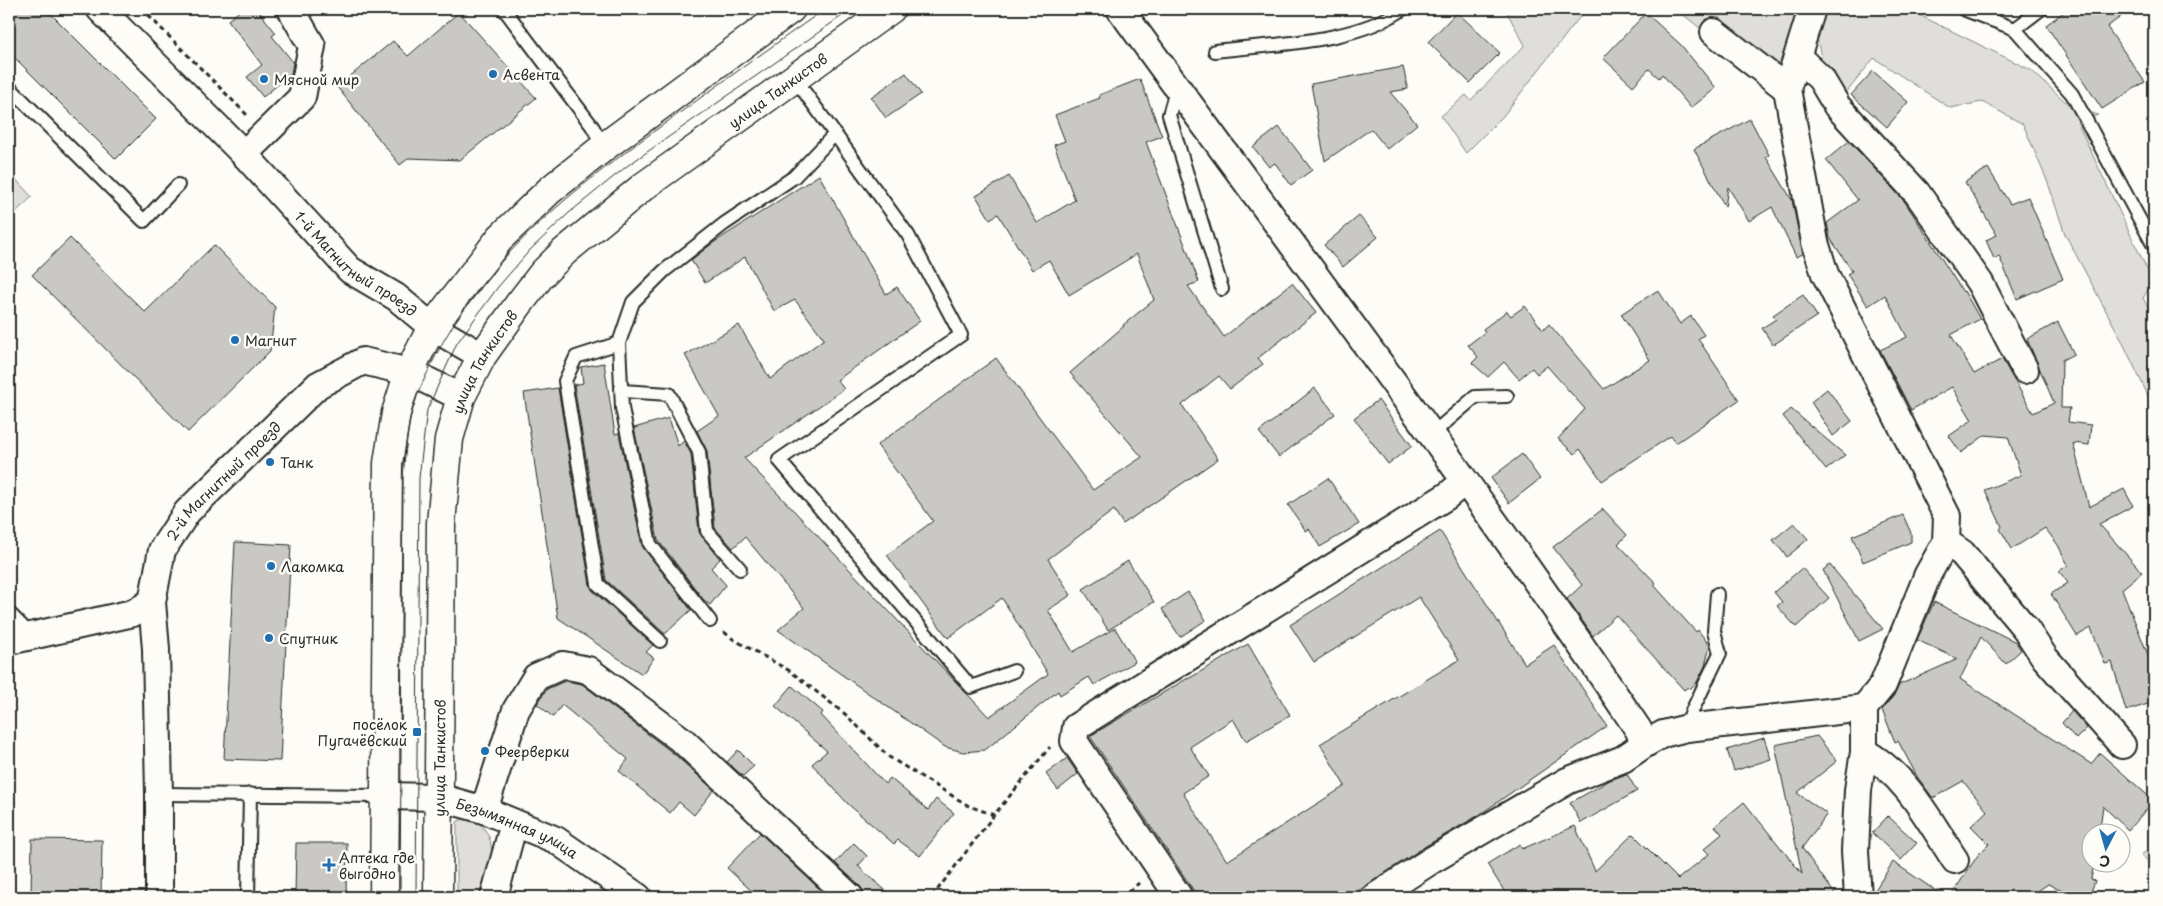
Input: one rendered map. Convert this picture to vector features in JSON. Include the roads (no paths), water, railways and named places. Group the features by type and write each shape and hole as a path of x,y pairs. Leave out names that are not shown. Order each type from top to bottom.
{"main road":[{"path":"384,897 383,796 388,463 396,414 409,372 432,327 501,237 550,190 604,147 791,9"},
{"name":"улица Танкистов","path":"438,897 441,523 449,439 461,397 482,356 542,273 591,228 644,186 891,9"}],"street":[{"name":"1-й Магнитный проезд","path":"100,9 244,154 350,270 396,297 432,327 482,356"},
{"path":"244,154 302,98 312,46 291,9"},
{"path":"1120,9 1293,248 1334,300 1432,434 1464,482 1556,607 1638,729 1645,744"},
{"path":"1812,9 1787,89 1815,242 1825,274 1947,516 1946,542 1928,574 1883,685 1864,708 1864,752 1858,790 1855,851 1858,897"},
{"path":"1714,32 1787,89"},
{"path":"1798,58 1821,79 1838,106 1917,194 1980,283 2025,370"},
{"name":"2-й Магнитный проезд","path":"159,897 160,794 156,648 152,602 162,550 188,512 318,385 363,362 409,372 461,397"},
{"path":"1179,897 1074,741 1076,727 1447,496 1464,482"},
{"path":"1946,542 1962,552 2026,628 2045,658 2122,745"},
{"path":"20,638 132,613 152,602"},
{"path":"484,810 516,710 536,677 563,665 588,670 683,742 850,897"},
{"path":"1375,897 1432,860 1567,781 1623,759 1663,734 1687,728 1864,708"},
{"path":"1864,752 1880,761 1914,798 1955,860"},
{"name":"Безымянная улица","path":"383,796 438,797 484,810 556,840 638,897"},
{"path":"494,897 514,823"}],"lane":[{"path":"504,9 592,126 604,147"},
{"path":"1215,51 1343,36 1394,15 1403,9"},
{"path":"1963,9 2015,29 2072,94 2154,246"},
{"path":"2015,29 2040,9"},
{"path":"795,79 908,235 961,335 779,460 971,687 1014,671"},
{"path":"9,87 144,221 178,185"},
{"path":"1177,87 1169,115 1222,289"},
{"path":"710,622 650,544 622,408 618,343 633,302 664,271 724,224 794,177 835,134"},
{"path":"618,343 576,357 565,381 598,584 660,641"},
{"path":"622,391 669,394 699,452 707,531 740,568"},
{"path":"1432,434 1475,397 1507,396"},
{"path":"1687,728 1692,711 1720,653 1714,631 1716,594"},
{"path":"9,613 20,638"},
{"path":"160,794 383,796"},
{"path":"248,897 250,794"}],"tram line":[{"path":"400,897 403,477 413,406 433,361 455,322 480,287 508,254 539,223 572,194 642,140 825,9"},
{"path":"416,897 419,478 427,410 457,343 498,287 530,250 569,213 627,166 852,9"}],"place":[{"name":"Асвента","path":"493,74"},
{"name":"Мясной мир","path":"264,79"},
{"name":"Магнит","path":"235,340"},
{"name":"Танк","path":"270,462"},
{"name":"Лакомка","path":"271,566"},
{"name":"Спутник","path":"269,638"},
{"name":"посёлок Пугачёвский","path":"417,732"},
{"name":"Феерверки","path":"485,751"},
{"name":"Аптека где выгодно","path":"329,865"}]}
